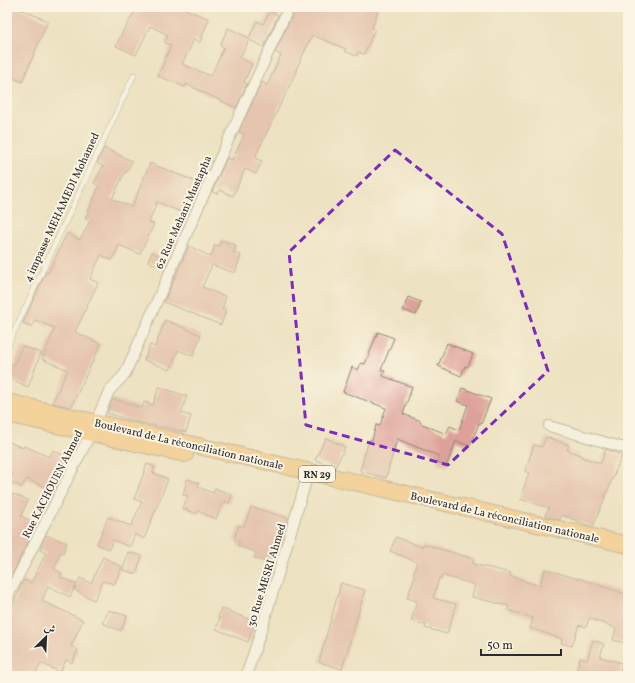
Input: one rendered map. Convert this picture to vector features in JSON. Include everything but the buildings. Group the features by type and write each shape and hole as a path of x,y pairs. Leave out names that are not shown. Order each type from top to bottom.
{"highway":[{"name":"Boulevard de La réconciliation nationale","path":"7,402 93,428 628,545"},
{"name":"RN 29","path":"7,414 93,428 306,482 628,555"}],"street":[{"name":"62 Rue Mehani Mustapha","path":"93,428 109,391 125,374 216,167 289,7"},
{"path":"549,426 628,449"},
{"name":"Rue KACHOUEN Ahmed","path":"7,598 93,428"},
{"name":"30 Rue MESRI Ahmed","path":"246,676 306,482"}],"lane":[{"name":"4 impasse MEHAMEDI Mohamed","path":"7,347 134,75"}],"highlighted area":[{"path":"395,150 502,234 548,371 448,465 306,425 289,252"}]}
